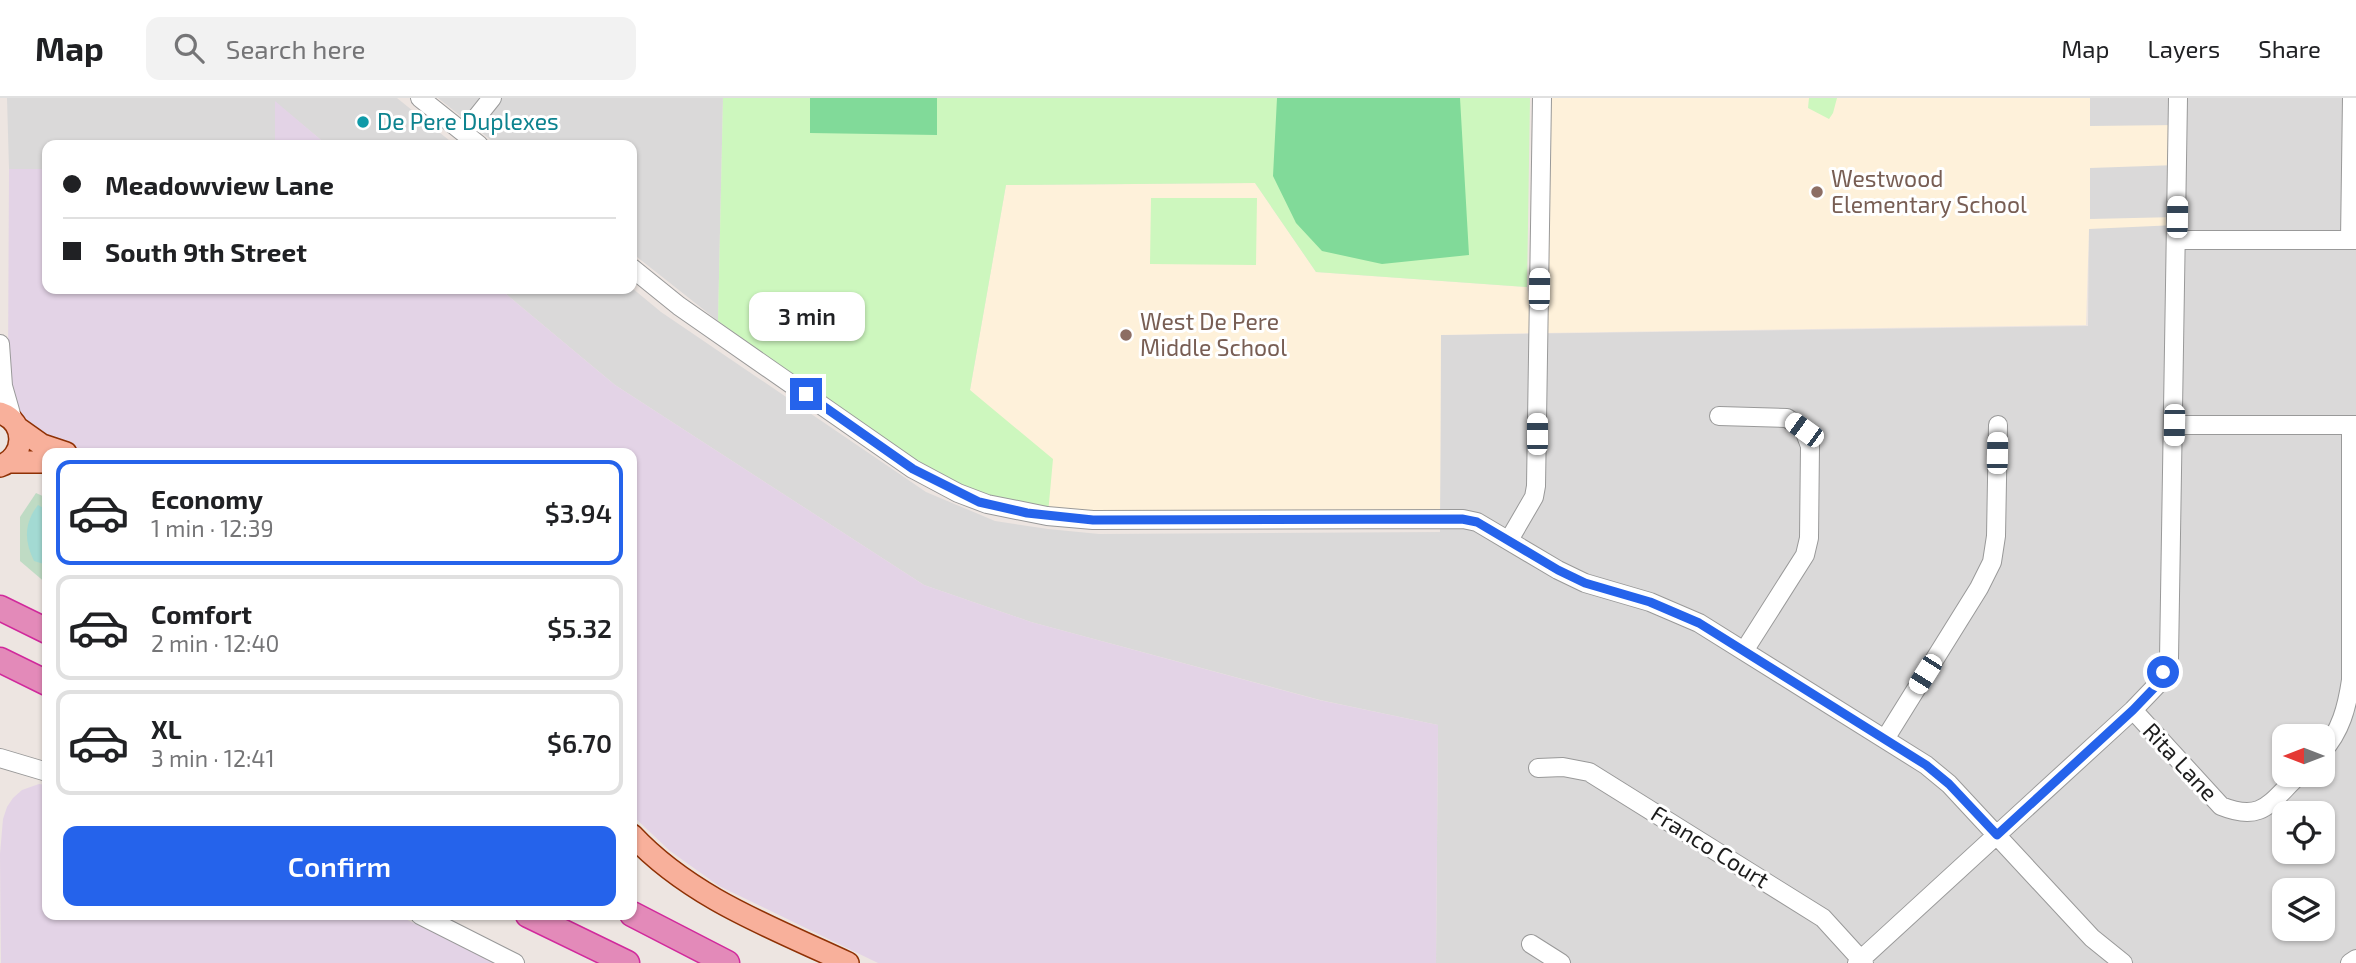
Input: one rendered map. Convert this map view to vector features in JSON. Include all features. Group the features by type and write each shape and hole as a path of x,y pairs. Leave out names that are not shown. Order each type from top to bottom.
{"highway":[{"path":"0,608 36,626"},
{"path":"0,660 36,678"},
{"path":"637,917 727,963"},
{"path":"538,920 626,963"}],"main road":[{"path":"11,420 43,445 52,448"},
{"path":"4,468 20,447 11,420"},
{"path":"4,468 42,463"},
{"path":"637,840 694,888 726,906 848,963"}],"street":[{"path":"420,98 473,140"},
{"path":"464,133 492,98"},
{"path":"1510,540 1534,497 1536,486 1542,98"},
{"path":"1861,962 2133,710 2157,685 2169,659 2178,98"},
{"path":"2176,240 2353,240 2352,98"},
{"path":"637,272 679,306 913,469 958,493 987,504 1048,516 1093,520 1462,519 1477,522 1585,583 1674,611 1744,651 1926,765 1949,784 2092,938 2123,963"},
{"path":"0,344 3,386 11,420"},
{"path":"1719,416 1787,418 1804,430 1810,446 1809,538 1805,555 1744,651"},
{"path":"1885,739 1992,562 1996,536 1998,425"},
{"path":"2174,425 2354,425 2351,680 2347,707 2335,734"},
{"name":"Rita Lane","path":"2133,710 2221,806 2239,813 2260,811 2285,788"},
{"path":"0,758 42,771"},
{"name":"Franco Court","path":"1538,768 1563,767 1589,772 1823,918 1861,962"},
{"path":"430,920 516,963"},
{"path":"1531,944 1562,963"},
{"path":"2350,963 2356,959"}],"shaded area":[{"path":"7,98 397,98 449,140 321,140 275,102 275,140 42,140 42,169 9,169"},
{"path":"438,98 723,98 718,321 637,257 637,140 491,140"},
{"name":"Westwood Elementary School","path":"1545,98 2090,98 2090,126 2178,125 2177,165 2090,168 2090,219 2177,217 2176,225 2089,229 2086,325 1542,333"},
{"path":"2090,98 2356,98 2356,963 1436,963 1438,725 1320,700 1031,622 924,585 615,385 506,294 637,292 661,312 926,492 995,521 1099,534 1440,532 1441,335 2088,326"},
{"path":"275,101 321,140 275,140"},
{"path":"9,169 42,169 42,294 506,294 615,385 924,585 1031,622 1319,700 1438,725 1436,963 878,963 719,886 670,851 637,820 637,448 77,448 43,437 28,424 14,400 8,366"},
{"path":"1255,183 1316,272 1527,287 1534,333 1441,335 1440,515 1048,514 970,390 1006,185"},
{"path":"42,784 42,920 407,920 497,963 1,963 0,854 3,819 7,807 22,790"}],"green space":[{"path":"723,98 1530,98 1527,287 1316,272 1255,183 1006,185 970,390 1053,459 1048,514 958,487 892,446 718,321"},
{"path":"810,98 937,98 937,135 810,133"},
{"path":"1277,98 1460,98 1469,255 1382,264 1322,251 1296,223 1273,176"},
{"path":"1809,98 1837,98 1829,119 1808,108"},
{"path":"1151,198 1257,198 1256,265 1150,264"},
{"path":"36,493 42,496 42,580 20,561 20,517"}],"water":[{"path":"38,505 42,507 42,563 34,561 28,546 28,525"}],"place":[{"name":"De Pere Duplexes","path":"363,122"},
{"name":"Westwood Elementary School","path":"1817,192"},
{"name":"West De Pere Middle School","path":"1126,335"}],"route":[{"path":"806,394 913,469 979,502 1027,513 1093,520 1462,519 1477,522 1585,583 1650,602 1699,623 1926,765 1949,784 1997,835 2133,710 2157,685 2163,672"}]}
